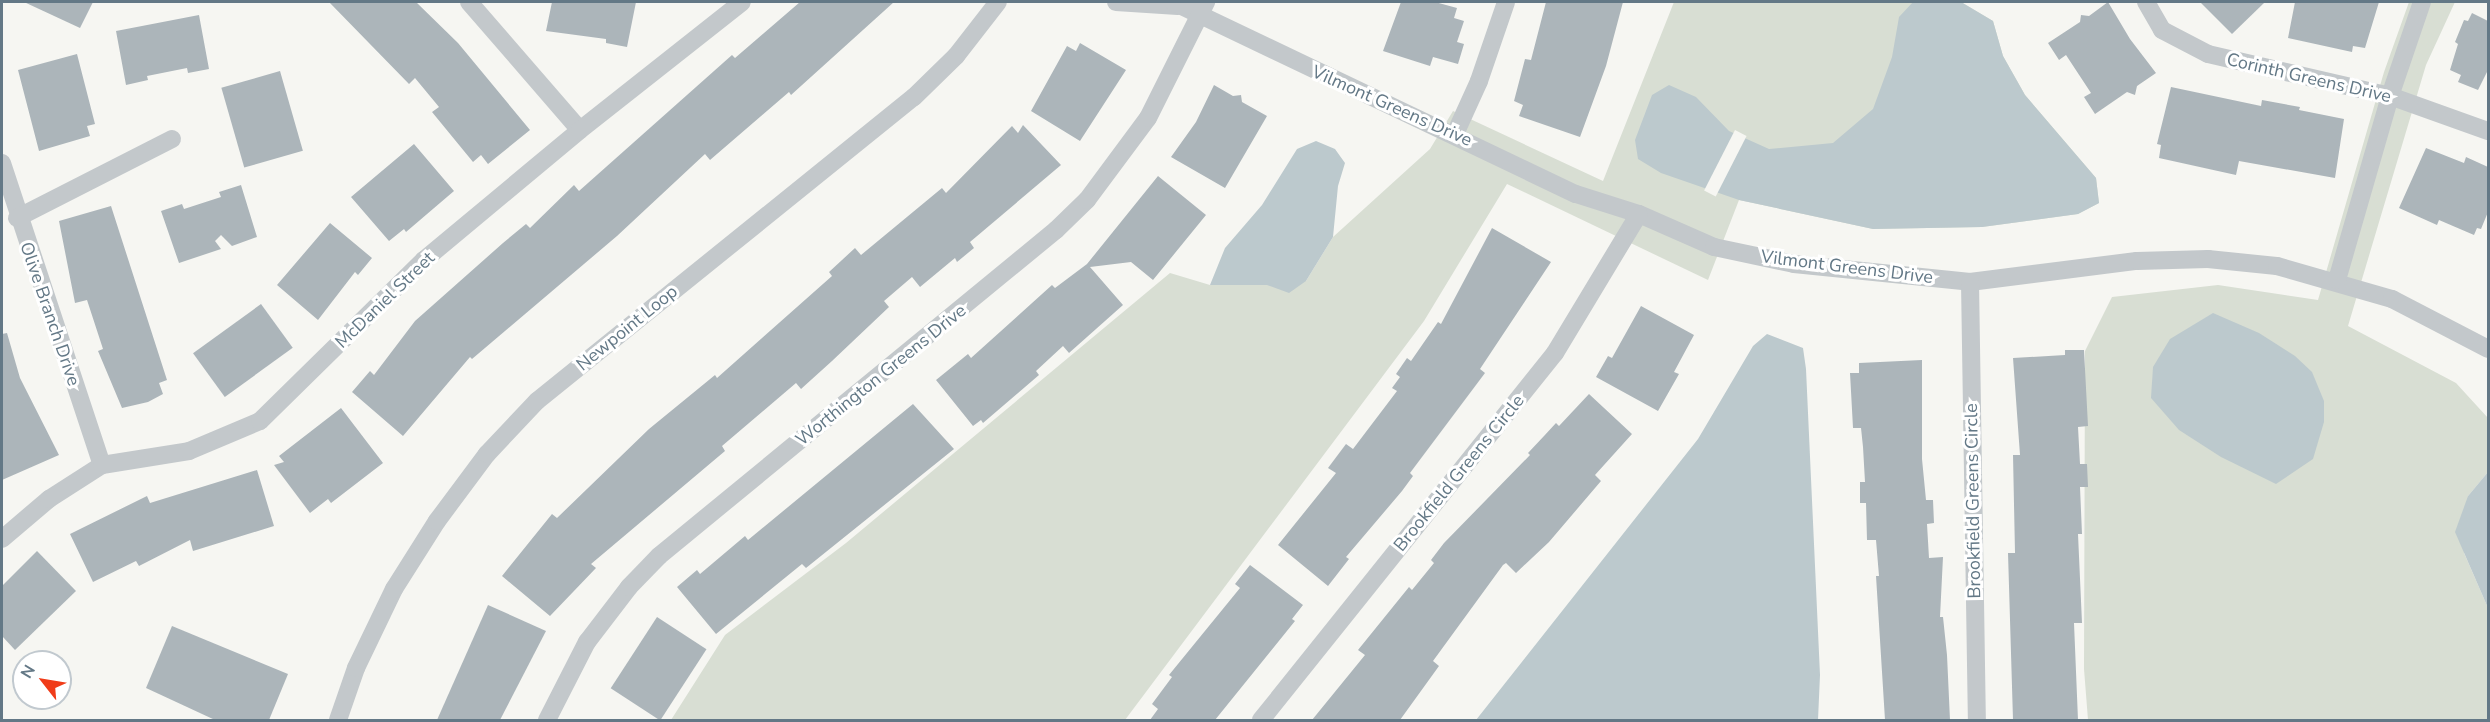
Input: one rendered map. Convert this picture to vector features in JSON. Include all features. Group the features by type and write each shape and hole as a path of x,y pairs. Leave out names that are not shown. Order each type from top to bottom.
{"street":[{"path":"469,2 580,130"},
{"name":"McDaniel Street","path":"2,539 49,499 102,465 189,451 260,421 424,260 580,130 742,2"},
{"name":"Newpoint Loop","path":"338,720 356,668 394,589 437,521 487,454 537,401 914,97 956,56 998,2"},
{"path":"1116,2 1176,4 1203,9"},
{"path":"1455,134 1479,81 1506,2"},
{"name":"Corinth Greens Drive","path":"2146,2 2162,30 2208,54 2390,96 2488,131"},
{"path":"2337,280 2390,96 2422,2"},
{"name":"Vilmont Greens Drive","path":"1203,9 1576,194 1639,214 1714,247 1794,264 1970,282 2137,261 2208,259 2277,266 2337,280 2410,307 2488,349"},
{"name":"Worthington Greens Drive","path":"548,720 587,642 629,587 659,556 1056,230 1087,200 1148,118 1203,9"},
{"path":"17,218 172,139"},
{"name":"Olive Branch Drive","path":"2,163 17,218 102,465"},
{"name":"Brookfield Greens Circle","path":"1261,720 1555,352 1639,214"},
{"name":"Brookfield Greens Circle","path":"1970,282 1977,720"}],"shaded area":[{"path":"1674,2 1961,2 1993,21 2003,56 2025,95 2096,178 2099,203 2078,214 1982,227 1873,229 1739,200 1708,280 1507,184 1424,321 1125,720 671,720 725,635 846,543 1170,273 1210,285 1306,281 1333,237 1430,149 1453,111 1603,181"},
{"path":"1913,2 1961,2 1993,21 2003,56 2025,95 2096,178 2099,203 2078,214 1982,227 1873,229 1739,200 1661,173 1638,159 1635,140 1652,95 1669,85 1696,97 1729,131 1769,149 1833,143 1873,109 1892,57 1899,17"},
{"path":"2409,2 2455,2 2426,65 2348,326 2456,383 2488,418 2488,472 2468,496 2464,553 2488,608 2488,720 2088,720 2084,669 2085,351 2112,297 2218,285 2318,300 2384,72"},
{"path":"1316,141 1335,149 1345,163 1338,186 1333,237 1306,281 1289,293 1267,285 1210,285 1225,248 1262,205 1297,149"},
{"path":"2213,313 2259,333 2295,356 2312,372 2324,401 2324,422 2313,459 2276,484 2221,457 2179,430 2151,398 2153,367 2170,339"},
{"path":"1767,334 1803,348 1806,369 1820,675 1818,720 1476,720 1698,439 1753,346"},
{"path":"2488,472 2488,608 2455,532 2468,496"}],"pier":[{"path":"1735,130 1747,136 1716,196 1704,191"}],"building":[{"path":"24,2 93,2 80,28"},
{"path":"329,2 416,2 458,43 530,130 488,164 481,155 473,162 432,112 439,107 415,78 409,84"},
{"path":"552,2 636,2 627,47 606,43 606,39 546,31"},
{"path":"800,2 894,2 791,95 789,92 710,160 705,154 617,236 472,359 470,357 403,436 352,392 370,371 374,375 415,321 503,243 526,224 530,228 574,185 579,191 732,55 735,58"},
{"path":"1401,2 1435,2 1457,8 1454,18 1464,21 1457,42 1464,44 1458,64 1433,57 1430,66 1383,51"},
{"path":"1546,2 1623,2 1606,66 1580,137 1519,116 1523,105 1514,101 1525,59 1531,60"},
{"path":"2108,2 2130,39 2156,73 2137,86 2135,95 2127,92 2095,114 2084,97 2091,93 2066,55 2059,60 2048,43 2080,22 2081,15 2089,16"},
{"path":"2200,2 2265,2 2232,34"},
{"path":"2295,2 2379,2 2365,48 2353,46 2352,52 2288,38"},
{"path":"2472,13 2488,21 2488,70 2478,90 2458,82 2461,75 2450,70 2458,44 2455,42 2464,20 2468,21"},
{"path":"199,15 209,69 188,73 187,68 147,76 148,80 126,85 116,31"},
{"path":"1080,43 1126,70 1080,141 1031,111 1067,46 1076,51"},
{"path":"77,54 95,124 87,126 90,136 39,151 18,70"},
{"path":"280,71 303,151 244,168 221,88"},
{"path":"1214,85 1233,96 1241,95 1242,102 1267,116 1225,188 1171,157 1196,122"},
{"path":"2171,87 2261,106 2262,100 2300,107 2299,110 2344,119 2335,178 2239,161 2236,175 2159,158 2161,145 2157,144"},
{"path":"1023,125 1061,165 970,242 974,248 957,262 955,258 920,287 912,277 884,301 889,307 801,389 796,383 722,446 725,451 591,564 596,568 550,616 502,576 552,514 557,518 649,429 715,375 717,378 832,276 829,272 855,248 861,255 942,188 946,193 1012,126 1018,133"},
{"path":"414,144 454,191 406,232 404,229 389,241 351,197"},
{"path":"2426,148 2464,163 2466,157 2488,167 2488,212 2481,229 2477,228 2474,235 2439,220 2437,225 2399,208"},
{"path":"1158,176 1206,215 1153,280 1131,262 1090,267 1123,305 1069,353 1063,346 1036,371 1039,375 983,423 981,420 973,426 936,380 968,354 971,358 1052,285 1055,288 1087,264"},
{"path":"241,185 257,237 232,246 221,235 215,241 221,249 179,263 161,211 182,204 184,209 221,197 219,192"},
{"path":"111,206 167,380 159,383 163,394 148,402 122,408 98,351 103,349 87,300 75,303 59,221"},
{"path":"330,223 372,258 358,275 355,272 318,320 277,285"},
{"path":"1492,228 1551,262 1480,369 1485,373 1410,473 1413,476 1402,491 1346,557 1349,559 1328,586 1278,545 1336,473 1328,468 1346,444 1353,449 1397,391 1392,388 1400,377 1396,374 1407,358 1411,361 1438,322 1441,324"},
{"path":"261,304 293,348 225,397 193,353"},
{"path":"1641,306 1694,335 1674,372 1679,374 1658,411 1596,377 1608,356 1612,358"},
{"path":"7,333 20,378 59,455 2,480 2,334"},
{"path":"2065,350 2084,350 2088,426 2078,427 2080,464 2087,464 2088,487 2080,487 2082,534 2078,534 2082,623 2074,623 2078,720 2013,720 2008,553 2015,553 2013,455 2020,455 2013,358 2065,355"},
{"path":"1922,360 1922,459 1926,500 1933,500 1934,523 1927,524 1929,558 1943,557 1940,617 1943,617 1947,655 1950,720 1885,720 1876,540 1867,540 1866,503 1860,503 1860,482 1865,482 1863,447 1861,428 1853,428 1850,373 1859,373 1859,363"},
{"path":"1589,394 1632,434 1595,475 1601,481 1549,542 1516,573 1506,563 1503,565 1433,661 1439,666 1400,720 1312,720 1365,655 1358,650 1409,587 1412,590 1434,563 1431,560 1444,543 1530,455 1528,453 1556,423 1559,426"},
{"path":"913,404 954,449 806,568 802,564 716,634 677,587 697,570 700,574 745,536 748,540"},
{"path":"341,408 383,463 331,503 328,499 310,513 274,465 284,462 279,456"},
{"path":"257,470 274,526 193,551 190,540 139,566 136,561 93,582 70,534 147,496 150,503"},
{"path":"37,551 76,591 15,650 2,636 2,586"},
{"path":"1250,565 1303,605 1292,619 1295,621 1215,720 1150,720 1158,709 1152,704 1172,677 1169,675 1240,588 1235,584"},
{"path":"488,605 546,631 500,720 437,720"},
{"path":"657,617 706,649 660,720 611,688"},
{"path":"172,626 288,674 269,720 215,720 146,688"}]}
